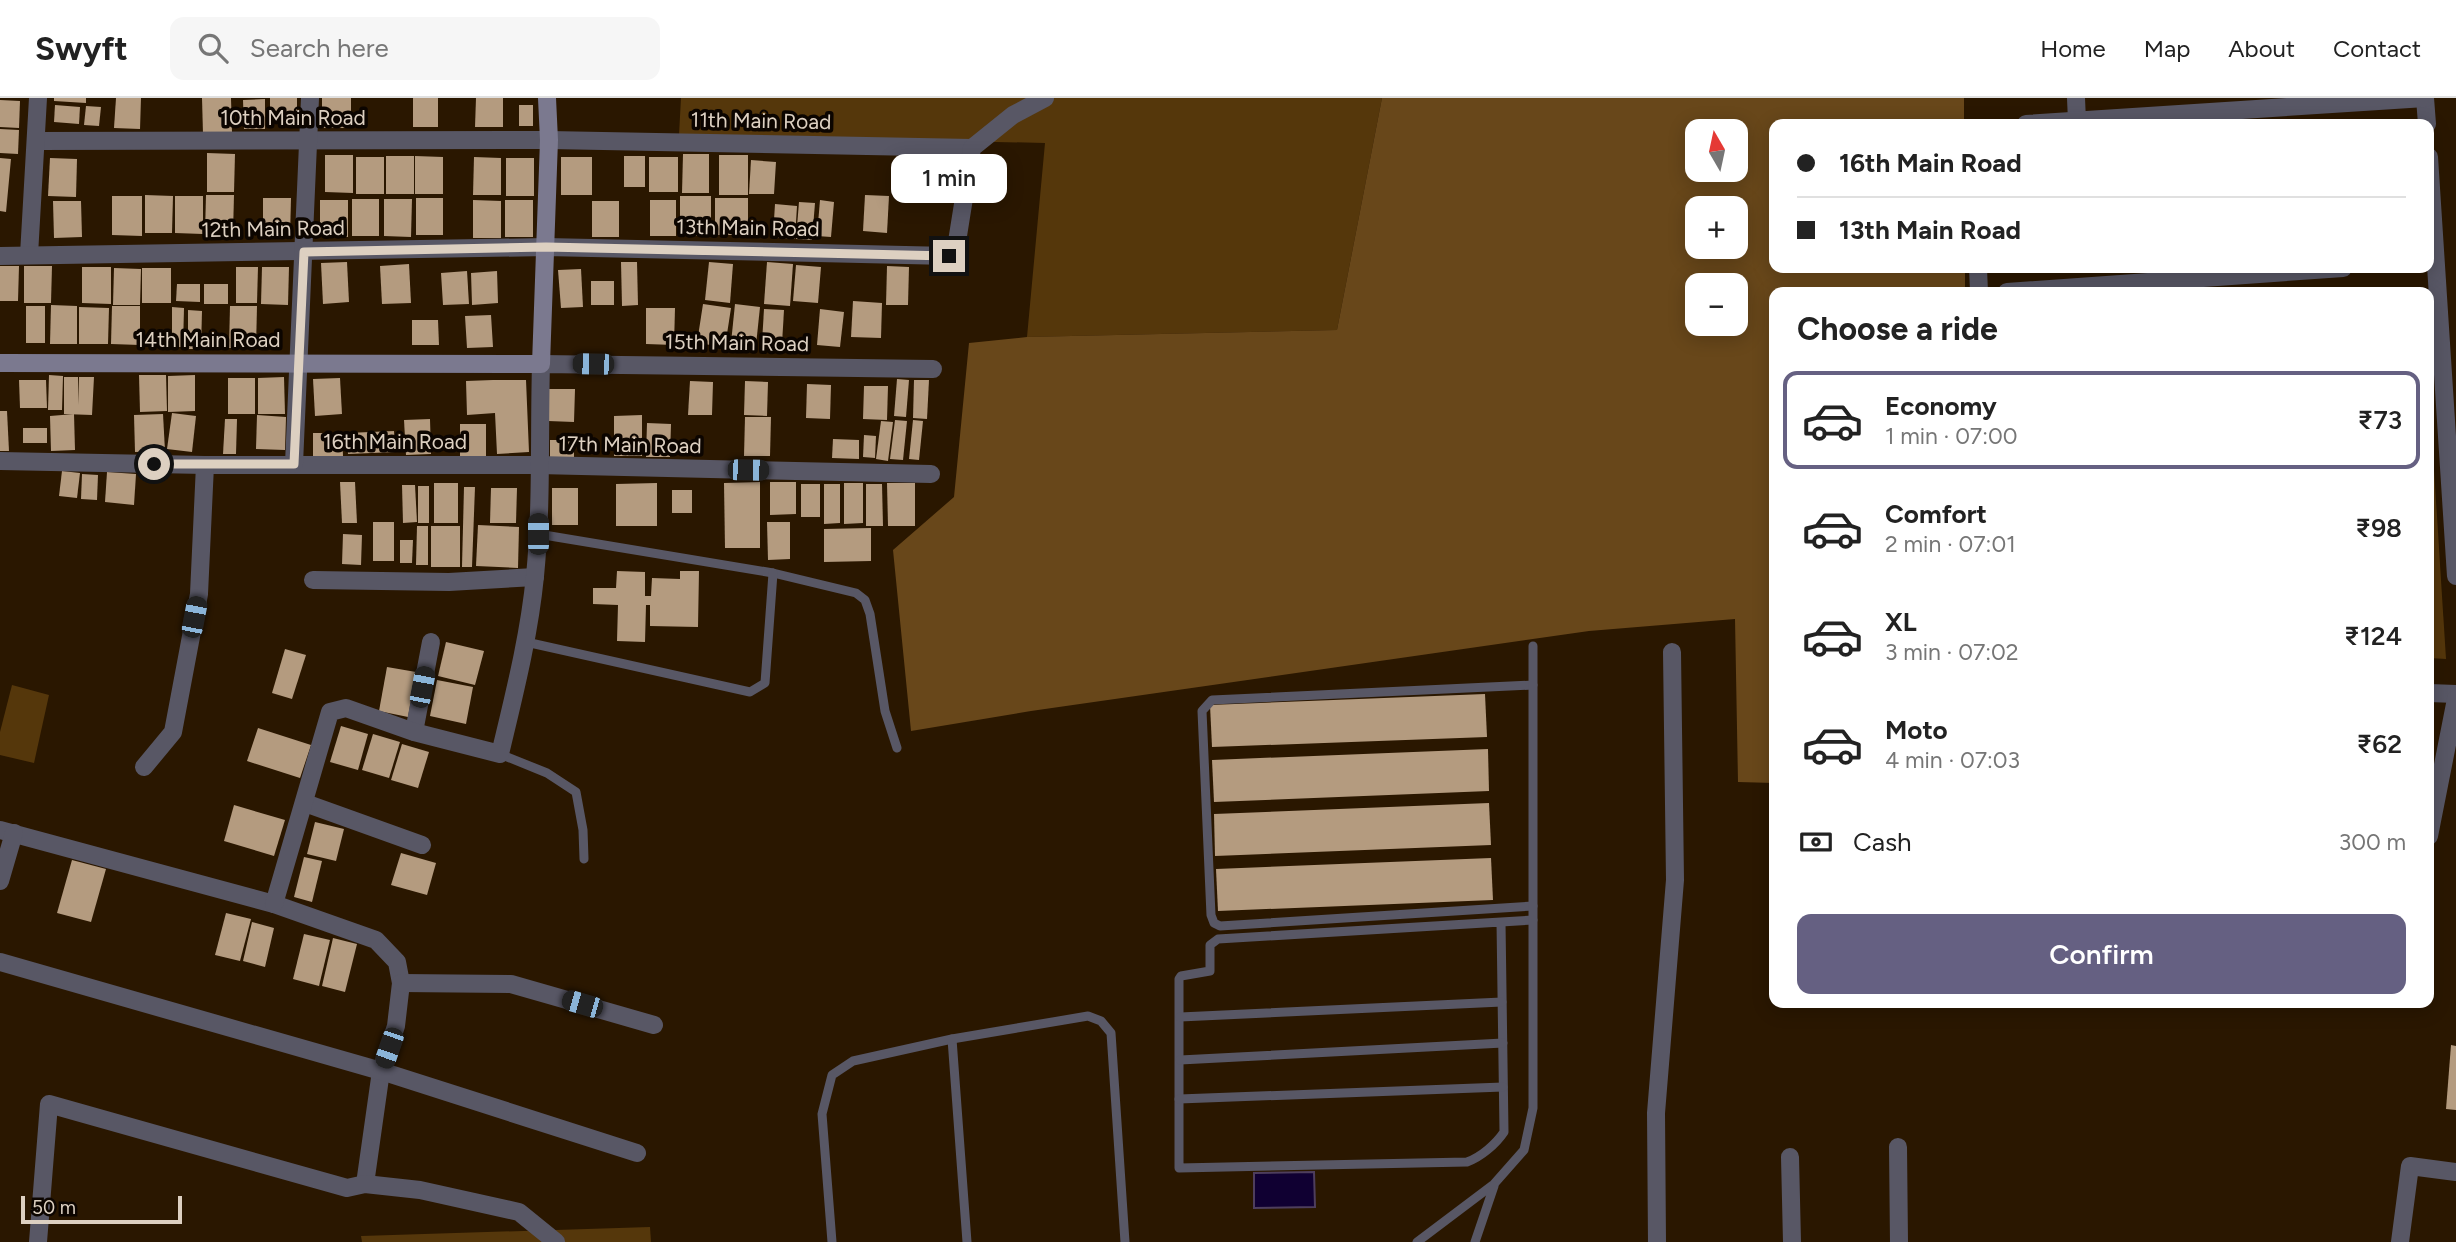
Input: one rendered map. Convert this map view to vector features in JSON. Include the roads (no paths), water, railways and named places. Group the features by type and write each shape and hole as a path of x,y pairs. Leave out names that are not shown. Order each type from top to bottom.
{"street":[{"path":"29,255 38,98"},
{"path":"294,464 310,98"},
{"path":"274,904 330,712 346,708 414,732 500,754 526,642 535,577 549,140 547,98"},
{"path":"972,148 1013,115 1045,98"},
{"path":"2076,98 2077,119"},
{"path":"2093,119 2202,105 2425,98 2427,119"},
{"name":"10th Main Road","path":"37,141 549,140"},
{"name":"11th Main Road","path":"549,140 972,148"},
{"name":"13th Main Road","path":"546,247 949,256 956,248 972,148"},
{"name":"12th Main Road","path":"0,256 546,247"},
{"path":"2110,287 2282,273"},
{"path":"2434,315 2438,422 2456,576"},
{"name":"14th Main Road","path":"0,363 541,364"},
{"name":"15th Main Road","path":"541,364 933,369"},
{"name":"16th Main Road","path":"0,461 538,466"},
{"path":"144,767 173,732 199,594 205,465"},
{"name":"17th Main Road","path":"538,466 931,474"},
{"path":"313,580 449,582 535,577"},
{"path":"414,732 431,642"},
{"path":"1657,1242 1656,1113 1675,880 1672,652"},
{"path":"2434,694 2456,696 2449,769 2434,819"},
{"path":"305,803 422,845"},
{"path":"0,881 7,831 274,904 376,940 397,962 401,983 396,1026 381,1071 365,1184"},
{"path":"0,962 381,1071 637,1153"},
{"path":"401,983 511,984 654,1025"},
{"path":"38,1242 49,1104 347,1188 365,1184 420,1189 519,1212 556,1242"},
{"path":"1898,1147 1899,1242"},
{"path":"1790,1157 1792,1242"},
{"path":"2400,1242 2410,1166 2456,1172"}],"lane":[{"path":"538,534 773,573 856,593 864,600 870,614 885,711 897,748"},
{"path":"526,642 750,692 765,683 773,573"},
{"path":"1417,1242 1494,1184 1524,1150 1531,1126 1533,646"},
{"path":"1533,685 1212,700 1202,711 1211,915 1214,923 1220,926 1533,906"},
{"path":"500,754 547,773 576,792 583,831 583,859"},
{"path":"1501,922 1504,1132 1474,1159 1467,1162 1180,1169 1180,977 1210,971 1210,945 1217,939 1533,920"},
{"path":"1180,1017 1502,1002"},
{"path":"832,1242 822,1114 832,1075 853,1061 952,1039 1088,1016 1101,1021 1111,1033 1125,1242"},
{"path":"952,1039 967,1242"},
{"path":"1180,1060 1503,1043"},
{"path":"1179,1099 1503,1087"},
{"path":"1475,1242 1494,1184"}]}
